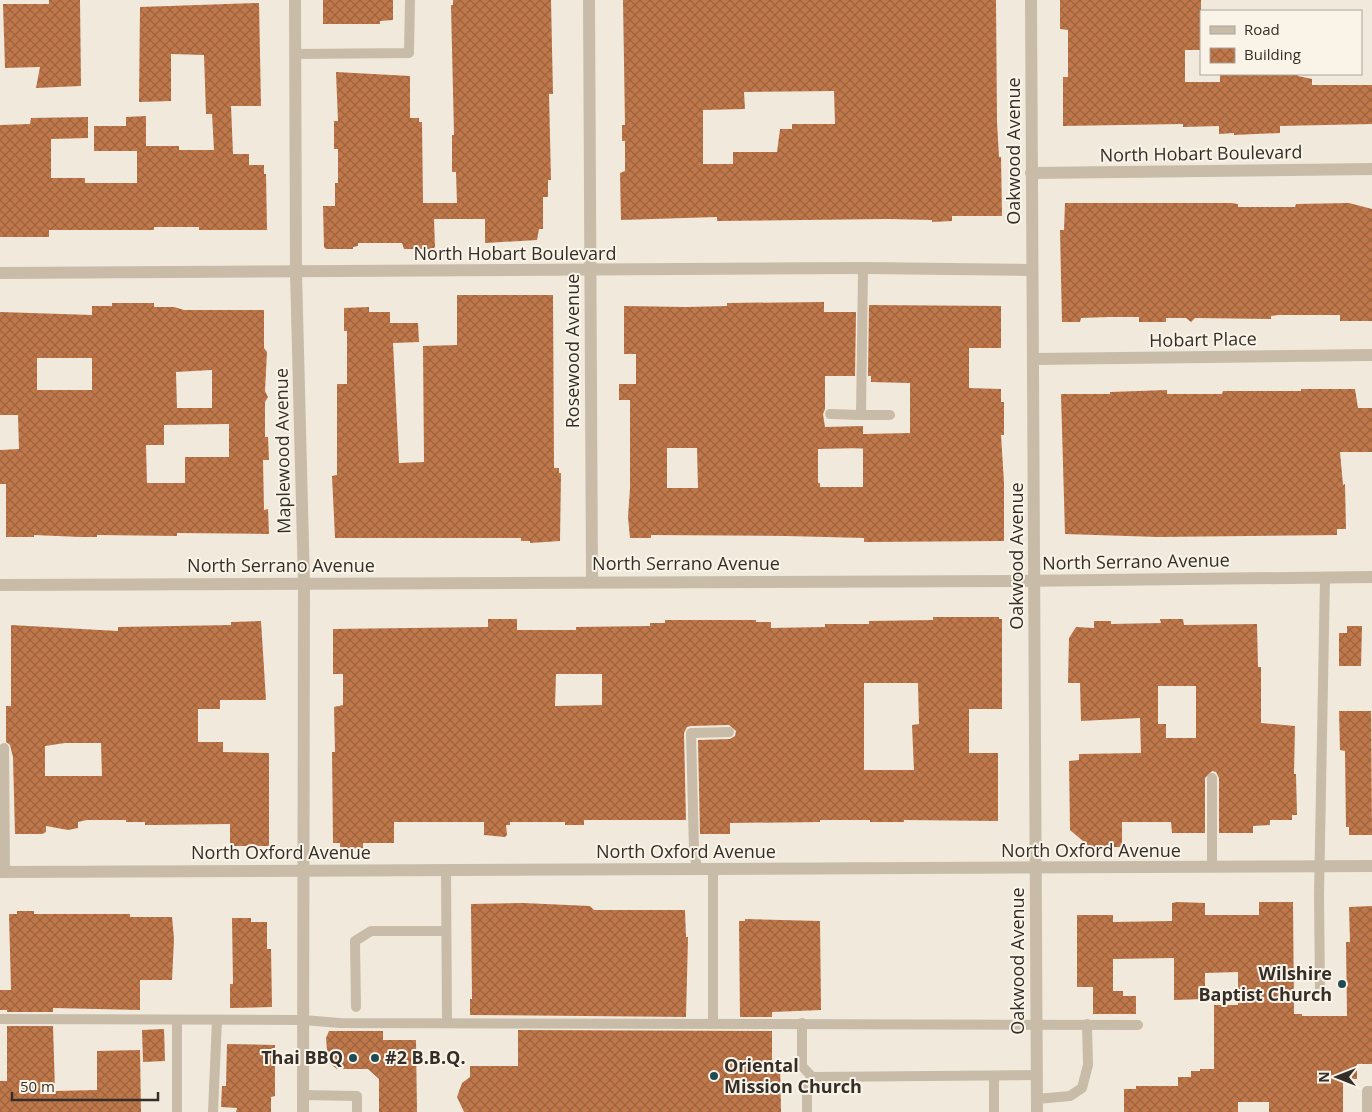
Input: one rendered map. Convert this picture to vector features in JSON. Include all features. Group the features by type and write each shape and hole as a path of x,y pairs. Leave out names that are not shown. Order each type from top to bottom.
{"street":[{"name":"Maplewood Avenue","path":"295,0 296,273 304,583 303,1112"},
{"name":"Rosewood Avenue","path":"589,0 592,582"},
{"name":"Oakwood Avenue","path":"1031,0 1037,1106"},
{"name":"North Hobart Boulevard","path":"1031,173 1372,169"},
{"name":"North Hobart Boulevard","path":"0,273 296,273 863,268 1031,270"},
{"name":"Hobart Place","path":"1034,359 1372,355"},
{"name":"North Serrano Avenue","path":"0,585 1035,581 1372,577"},
{"name":"North Oxford Avenue","path":"2,872 1035,869 1372,866"}],"lane":[{"path":"295,54 409,53 410,0"},
{"path":"861,415 863,268"},
{"path":"830,414 890,415"},
{"path":"1320,990 1326,578"},
{"path":"697,869 694,850 691,733 729,732"},
{"path":"2,872 4,748"},
{"path":"1212,778 1212,867"},
{"path":"713,869 713,1023"},
{"path":"446,870 447,1023"},
{"path":"356,1007 356,940 371,931 446,931"},
{"path":"0,1019 303,1020 340,1023 1138,1025"},
{"path":"177,1020 177,1112"},
{"path":"213,1112 217,1020"},
{"path":"802,1023 802,1066 812,1077 1036,1075"},
{"path":"1037,1106 1070,1096 1082,1088 1088,1065 1087,1024"},
{"path":"994,1076 994,1112"},
{"path":"807,1112 807,1084 812,1077"},
{"path":"1367,1112 1367,1091 1372,1091"},
{"path":"303,1095 357,1096 357,1112"}],"building":[{"path":"49,0 80,0 81,86 36,88 40,67 5,68 3,4 49,4"},
{"path":"323,0 393,0 393,20 380,21 380,24 323,24"},
{"path":"453,0 551,0 553,94 549,94 551,180 548,180 548,197 543,197 543,229 539,229 537,240 485,243 485,219 434,219 435,247 433,249 404,249 402,243 358,243 358,246 353,247 353,249 326,249 324,247 323,206 335,206 335,183 338,183 338,149 334,149 334,121 338,121 336,72 410,76 410,118 419,118 419,122 422,122 423,203 457,203 456,172 452,172 452,135 454,135 451,5 453,5"},
{"path":"623,0 996,0 997,122 999,157 1001,157 1002,216 952,216 952,221 932,222 932,220 888,219 717,221 717,217 621,220 620,173 625,171 625,141 622,141 622,125 625,125","holes":["834,91 835,124 792,124 792,129 780,129 777,152 733,152 733,164 703,164 703,110 745,109 744,92"]},
{"path":"1060,0 1201,0 1200,50 1185,50 1185,82 1220,82 1220,75 1298,75 1312,79 1312,85 1372,85 1372,124 1280,126 1280,133 1234,135 1234,133 1219,134 1219,126 1183,127 1183,124 1063,126 1063,77 1068,77 1068,30 1060,29"},
{"path":"259,3 261,106 231,106 233,154 249,154 249,165 264,165 264,174 266,174 267,230 199,230 199,227 154,227 154,230 49,230 49,237 0,237 0,125 30,124 31,118 88,117 88,138 51,139 51,178 85,178 85,183 137,183 137,151 94,151 94,126 126,126 126,117 146,116 146,146 179,146 179,150 214,150 212,114 206,114 204,55 171,54 171,101 139,102 140,7"},
{"path":"1065,203 1231,203 1238,204 1238,207 1295,207 1296,204 1349,203 1372,209 1372,321 1340,321 1340,315 1278,315 1271,316 1271,319 1195,318 1191,322 1186,318 1166,318 1166,322 1139,322 1139,317 1109,317 1081,318 1080,322 1062,322 1060,230 1064,230"},
{"path":"457,295 553,295 554,468 559,468 559,473 561,473 560,541 530,543 530,541 521,541 521,538 335,538 332,476 337,475 337,384 347,384 347,331 344,331 344,308 369,307 369,312 390,312 390,323 418,323 419,342 393,343 399,463 424,462 423,346 457,345"},
{"path":"824,302 824,312 856,312 855,376 825,376 825,409 823,414 825,427 863,426 863,434 910,433 910,383 871,382 871,376 868,376 869,305 1001,306 1001,348 969,348 969,388 1001,389 1001,402 1004,402 1004,435 1001,435 1004,483 1004,541 864,542 864,538 786,536 651,535 651,538 630,538 628,517 630,488 630,400 619,400 619,384 636,384 636,354 624,354 624,306 727,306 727,303","holes":["667,448 697,448 698,488 667,488","863,448 863,487 820,487 820,483 818,483 818,449"]},
{"path":"112,303 154,303 154,307 174,307 184,310 264,310 264,348 267,352 265,391 268,397 265,402 265,437 268,437 269,460 263,460 264,510 268,509 269,534 177,533 177,536 97,535 97,537 80,537 34,535 34,537 6,537 6,484 0,484 0,450 19,449 18,415 0,415 0,312 92,315 92,306 112,306","holes":["37,358 92,358 92,390 37,390","212,370 212,408 177,408 176,372","229,424 229,457 185,457 185,483 147,483 146,445 164,445 164,425"]},
{"path":"1301,389 1355,389 1358,408 1372,408 1372,452 1340,452 1343,485 1345,484 1346,529 1337,529 1337,535 1158,537 1065,534 1061,394 1110,394 1110,392 1167,390 1167,394 1222,394 1223,391 1301,391"},
{"path":"933,617 999,617 999,619 1002,619 1002,709 969,709 969,753 998,753 998,821 904,820 904,822 870,822 870,820 820,820 820,822 730,823 730,834 700,834 698,740 730,739 735,736 736,731 729,725 691,726 687,727 684,733 686,820 584,820 584,825 565,825 565,822 510,822 510,825 506,825 507,835 505,837 484,835 484,822 394,822 394,843 363,843 363,848 340,849 340,843 333,843 332,752 335,752 334,707 343,705 343,674 333,674 333,629 488,627 488,619 517,619 517,630 576,630 576,627 650,626 650,623 665,623 665,620 756,620 756,622 771,622 771,628 825,627 825,624 869,624 869,621 933,620","holes":["556,674 602,674 602,705 555,706","864,683 918,683 919,724 912,725 914,770 864,770"]},
{"path":"1160,619 1183,619 1184,625 1257,624 1258,667 1261,667 1261,723 1295,726 1294,774 1296,774 1297,815 1292,815 1292,820 1270,820 1270,825 1253,826 1253,833 1219,833 1219,778 1216,772 1212,771 1205,778 1205,833 1172,833 1171,822 1122,822 1122,847 1090,847 1070,830 1069,761 1079,760 1079,754 1141,753 1140,718 1081,721 1080,683 1068,683 1069,638 1076,627 1094,628 1094,621 1111,621 1111,624 1161,623","holes":["1158,686 1196,686 1196,738 1166,738 1166,724 1158,724"]},
{"path":"261,621 266,700 220,700 220,709 198,709 198,742 223,742 223,752 269,753 269,846 230,846 230,824 145,825 145,822 126,822 126,820 87,820 78,822 78,828 68,830 46,826 46,832 42,834 15,834 13,757 10,745 6,742 6,706 11,706 11,625 118,631 118,627 231,625 231,622","holes":["65,743 101,743 102,776 45,776 45,746"]},
{"path":"1347,626 1362,626 1361,666 1339,666 1339,633 1347,633"},
{"path":"1339,711 1371,711 1372,835 1349,835 1349,827 1346,827 1345,751 1340,750"},
{"path":"1259,902 1293,902 1294,1014 1302,1014 1302,1016 1347,1016 1346,942 1350,942 1349,907 1372,906 1372,1064 1357,1064 1357,1079 1343,1079 1343,1112 1269,1112 1269,1102 1238,1102 1238,1112 1124,1112 1124,1089 1136,1089 1136,1086 1178,1086 1178,1077 1191,1077 1191,1071 1200,1071 1200,1069 1214,1069 1214,1005 1238,1005 1238,972 1205,973 1205,999 1174,1000 1174,958 1113,959 1113,991 1123,991 1123,996 1136,996 1136,1014 1093,1014 1093,987 1077,987 1077,915 1113,915 1113,922 1172,921 1172,903 1205,903 1205,915 1259,915"},
{"path":"523,903 590,906 594,910 685,910 686,937 688,937 686,1017 470,1015 470,999 472,999 471,904"},
{"path":"17,911 34,911 34,914 130,914 130,917 172,917 174,939 172,980 140,980 140,1010 53,1008 53,1012 7,1012 7,1010 0,1010 0,990 11,990 9,914 17,914"},
{"path":"232,918 251,918 251,922 267,922 267,949 271,949 272,1007 230,1008 230,984 233,984"},
{"path":"745,919 820,921 821,1010 772,1012 772,1017 740,1017 739,921 745,921"},
{"path":"7,1026 53,1026 55,1091 97,1090 97,1051 140,1050 141,1112 0,1112 0,1081 7,1081"},
{"path":"164,1029 165,1061 143,1062 142,1030"},
{"path":"518,1030 772,1031 772,1061 780,1061 781,1112 464,1112 457,1097 462,1083 470,1077 470,1066 518,1066"},
{"path":"329,1031 383,1031 383,1040 416,1040 417,1112 379,1112 379,1079 368,1069 337,1069 328,1062 326,1038"},
{"path":"227,1044 275,1045 275,1096 271,1097 271,1112 236,1112 237,1108 221,1107 222,1086 226,1086"}],"place":[{"name":"Wilshire Baptist Church","path":"1342,984"},
{"name":"Thai BBQ","path":"353,1058"},
{"name":"#2 B.B.Q.","path":"375,1058"},
{"name":"Oriental Mission Church","path":"714,1076"}]}
